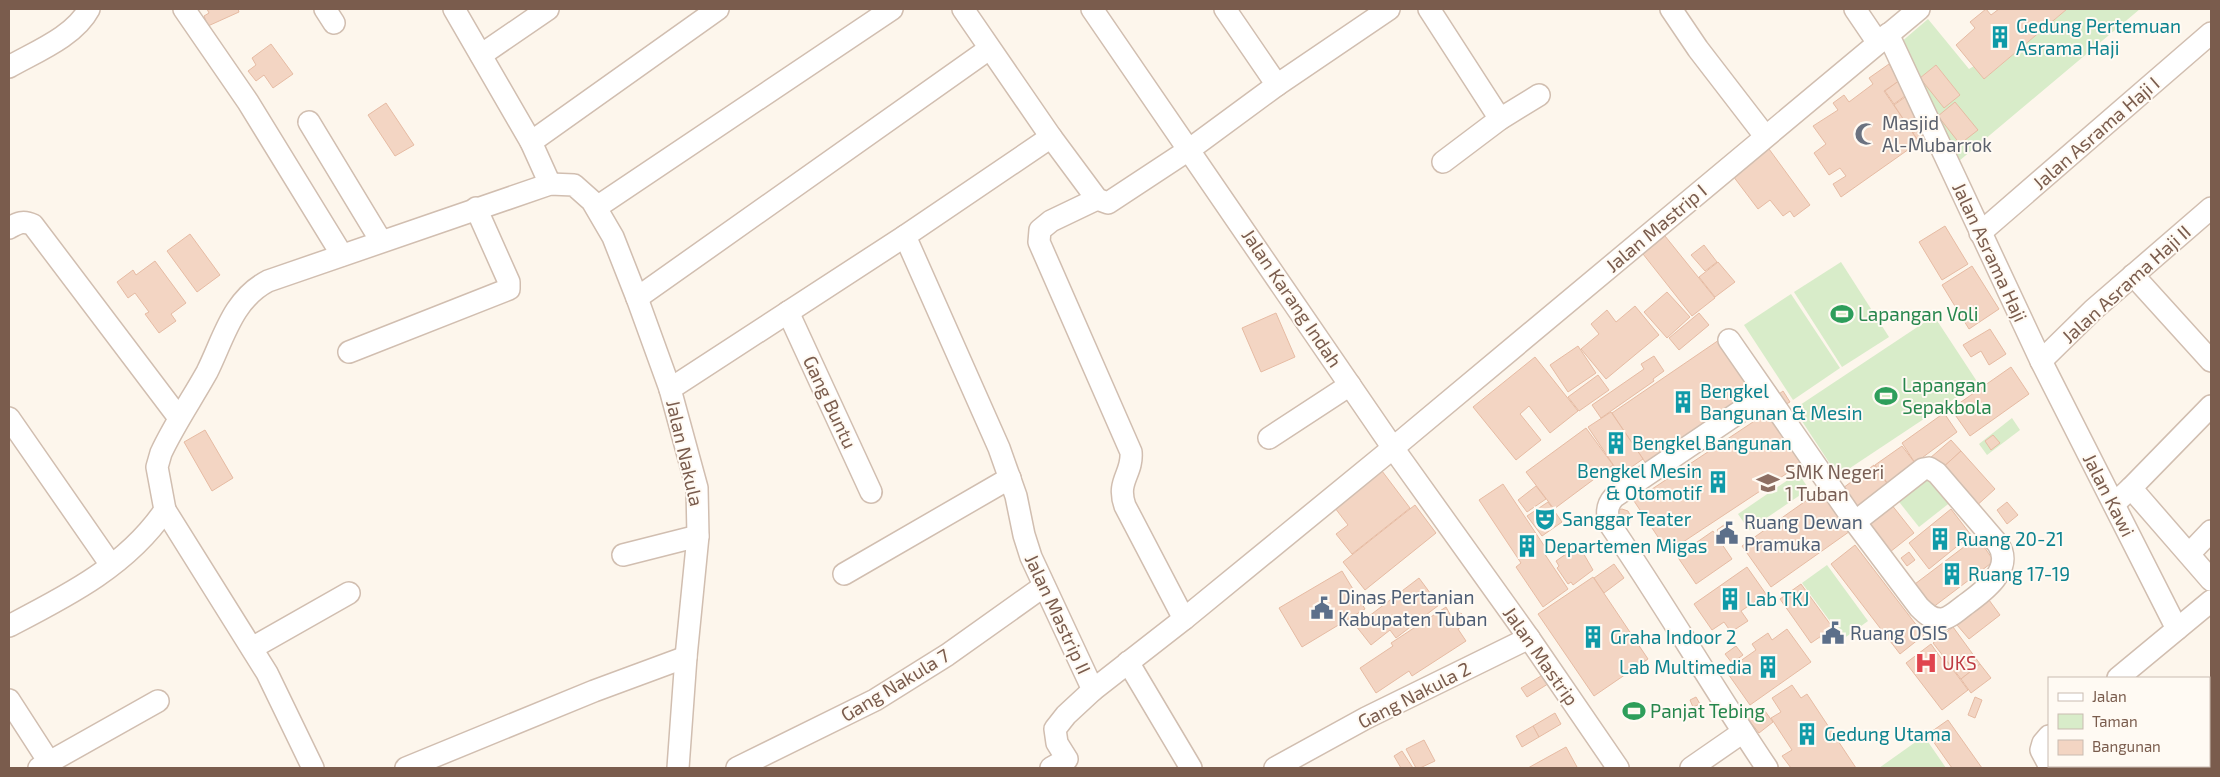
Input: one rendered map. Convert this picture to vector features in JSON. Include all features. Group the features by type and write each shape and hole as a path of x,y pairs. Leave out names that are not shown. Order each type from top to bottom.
{"street":[{"path":"9,67 73,29 89,9"},
{"path":"184,9 248,102 342,255"},
{"path":"313,768 267,673 165,510 157,468 161,453 206,372 236,310 254,288 268,281 381,241 550,184 531,142 454,9"},
{"path":"481,55 548,9"},
{"path":"531,142 718,9"},
{"path":"597,207 892,9"},
{"path":"963,9 1050,137 1097,199 1108,203 1190,149 1277,85 1389,9"},
{"name":"Jalan Karang Indah","path":"1092,9 1190,149 1393,448"},
{"path":"1429,9 1500,120"},
{"path":"1671,9 1698,49 1765,136"},
{"name":"Jalan Asrama Haji","path":"1855,9 1883,38 2041,361"},
{"name":"Jalan Mastrip I","path":"1393,448 1919,9"},
{"path":"1228,10 1277,85"},
{"name":"Jalan Asrama Haji I","path":"1980,233 2211,33"},
{"path":"637,298 990,49"},
{"path":"1443,162 1500,120 1539,95"},
{"path":"308,122 381,241"},
{"path":"670,389 905,236 1050,137"},
{"name":"Jalan Nakula","path":"550,184 574,185 585,193 597,207 614,237 670,389 697,488 698,536 686,657 678,768"},
{"path":"1097,199 1051,221 1040,230 1039,242 1131,452 1132,460 1121,491 1125,506 1184,619"},
{"path":"349,352 508,289 508,282 476,208"},
{"name":"Jalan Asrama Haji II","path":"2041,361 2080,322 2211,208"},
{"path":"9,228 18,222 27,222 33,225 179,418"},
{"name":"Jalan Mastrip II","path":"905,236 999,448 1016,496 1026,543 1093,690 1184,619 1393,448"},
{"path":"2133,275 2211,361"},
{"name":"Gang Buntu","path":"788,312 872,492"},
{"path":"1729,340 1855,522 1902,587 1924,612 1935,618 1947,617 1982,592 1995,578 2001,567 2003,555 1998,544 1937,474 1929,468 1923,469 1890,497 1855,522"},
{"name":"Jalan Kawi","path":"2041,361 2177,630"},
{"path":"1268,438 1350,385"},
{"path":"1766,394 1614,497 1608,504 1607,511 1611,526 1648,580 1767,768"},
{"path":"2114,504 2211,406"},
{"path":"9,418 111,565"},
{"name":"Jalan Mastrip","path":"1393,448 1618,768"},
{"path":"844,574 1010,478"},
{"path":"2130,488 2190,553 2211,580"},
{"path":"9,626 82,587 144,537 165,510"},
{"path":"2190,553 2211,532"},
{"path":"623,555 698,536"},
{"name":"Gang Nakula 7","path":"737,768 883,696 947,655 1044,586"},
{"path":"252,648 349,592"},
{"path":"2119,677 2211,601"},
{"name":"Gang Nakula 2","path":"1275,768 1305,761 1383,710 1528,638"},
{"path":"406,768 594,691 686,657"},
{"path":"1128,662 1191,768"},
{"path":"1064,765 1055,729 1066,715 1093,690"},
{"path":"9,700 44,765 158,701"},
{"path":"1691,768 1743,732"}],"green space":[{"path":"2067,9 2140,9 1959,161 1900,43 1928,19 1969,69 1974,66 1984,79","holes":["1936,65 1960,95 1944,107 1920,78"]},
{"name":"Lapangan Voli","path":"1841,262 1889,337 1842,367 1794,292"},
{"name":"Lapangan Voli","path":"1791,294 1840,368 1793,400 1744,325"},
{"name":"Lapangan Sepakbola","path":"1934,316 1978,383 1838,476 1794,409"},
{"path":"2012,418 2020,430 1987,455 1979,444"},
{"path":"1929,471 1952,501 1919,527 1896,498"},
{"path":"1798,473 1809,489 1749,530 1738,514"},
{"path":"1827,565 1868,621 1843,639 1802,583"},
{"path":"1924,736 1946,768 1879,768"}],"building":[{"path":"207,9 238,9 239,12 208,26 204,16 209,13"},
{"name":"Gedung Pertemuan Asrama Haji","path":"1986,9 1991,15 1999,9 2067,9 1984,79 1956,45 1975,28 1970,22"},
{"path":"271,44 293,74 273,88 264,75 256,81 248,71 256,65 252,58"},
{"name":"Masjid Al-Mubarrok","path":"1889,64 1899,81 1884,91 1919,142 1841,197 1833,184 1846,176 1840,168 1829,175 1814,153 1826,144 1813,126 1838,110 1833,103 1844,95 1849,102 1873,84 1869,78"},
{"path":"1936,65 1960,95 1944,108 1920,78"},
{"path":"1900,80 1909,93 1894,104 1885,91"},
{"path":"1908,95 1921,113 1906,123 1894,105"},
{"path":"1955,102 1978,130 1960,144 1938,116"},
{"path":"386,103 414,145 395,156 368,115"},
{"path":"1925,125 1933,138 1922,146 1913,133"},
{"path":"1769,149 1810,205 1794,217 1790,211 1783,216 1770,200 1758,209 1733,176"},
{"path":"1945,226 1968,264 1942,280 1919,242"},
{"path":"190,234 220,275 197,292 167,251"},
{"path":"1665,236 1715,298 1692,316 1643,254"},
{"path":"1704,245 1717,262 1705,271 1691,255"},
{"path":"155,261 186,303 171,314 176,321 159,333 145,314 149,312 135,293 128,298 117,282 133,270 136,275"},
{"path":"1718,262 1735,282 1715,297 1699,277"},
{"path":"1972,266 1999,309 1969,329 1942,285"},
{"path":"1667,292 1690,317 1667,338 1644,312"},
{"path":"1635,306 1659,335 1606,379 1581,349 1599,334 1591,324 1607,310 1616,322"},
{"path":"1276,313 1295,357 1261,372 1242,328"},
{"path":"1699,313 1709,325 1679,350 1669,338"},
{"path":"1990,329 2006,354 1989,365 1981,351 1971,357 1963,345"},
{"name":"Bengkel Bangunan & Mesin","path":"1719,340 1754,392 1647,465 1612,413"},
{"path":"1578,346 1596,373 1568,392 1550,365"},
{"path":"1654,356 1664,371 1653,379 1654,381 1601,418 1592,405 1644,369 1641,364"},
{"path":"1535,357 1578,411 1550,433 1529,406 1520,414 1541,440 1516,460 1473,407"},
{"path":"2011,367 2029,394 1970,436 1951,409"},
{"path":"1598,375 1609,390 1579,411 1568,397"},
{"path":"1783,391 1790,402 1781,407 1775,397"},
{"name":"Bengkel Bangunan","path":"1611,412 1643,459 1620,475 1588,427"},
{"name":"Bengkel Mesin & Otomotif","path":"1768,412 1801,464 1668,552 1634,501"},
{"path":"1944,413 1957,432 1915,463 1902,443"},
{"path":"1586,428 1613,465 1554,509 1526,472"},
{"path":"205,430 233,478 212,491 184,442"},
{"path":"1993,435 2000,443 1991,450 1985,441"},
{"path":"1951,440 1961,451 1940,470 1930,458"},
{"path":"1902,446 1918,467 1890,487 1875,465"},
{"path":"1961,451 1995,489 1974,508 1940,470"},
{"path":"1874,465 1891,489 1859,512 1843,488"},
{"path":"1382,471 1410,508 1352,554 1336,534 1348,525 1335,508"},
{"name":"Departemen Migas","path":"1503,484 1547,550 1544,553 1568,589 1543,607 1516,567 1521,563 1479,500"},
{"path":"1536,486 1546,499 1527,512 1518,500"},
{"path":"1824,488 1853,529 1771,587 1742,546"},
{"name":"Sanggar Teater","path":"1548,502 1562,522 1542,536 1527,516"},
{"path":"2007,502 2018,515 2007,524 1997,510"},
{"path":"1891,504 1914,533 1890,552 1867,523"},
{"path":"1415,505 1436,533 1365,590 1343,562"},
{"name":"Ruang 20-21","path":"1951,509 1971,535 1929,569 1909,543"},
{"path":"1616,510 1628,511 1631,517 1630,523 1622,528"},
{"name":"Ruang Dewan Pramuka","path":"1728,522 1737,536 1727,544 1717,530"},
{"path":"1713,531 1732,559 1696,584 1677,556"},
{"name":"Ruang 17-19","path":"1977,537 1994,561 1928,611 1911,587"},
{"path":"1855,545 1924,635 1900,654 1831,564"},
{"path":"1576,547 1580,552 1582,551 1593,570 1573,585 1571,582 1568,584 1557,568 1559,566 1556,561"},
{"path":"1909,552 1915,560 1907,566 1901,558"},
{"path":"1614,564 1624,578 1604,593 1594,578"},
{"name":"Lab TKJ","path":"1747,567 1766,594 1741,611 1748,621 1731,632 1724,622 1712,630 1694,604"},
{"name":"Dinas Pertanian Kabupaten Tuban","path":"1342,571 1365,609 1302,647 1279,608"},
{"name":"Graha Indoor 2","path":"1593,577 1648,659 1594,696 1538,614"},
{"path":"1419,578 1439,605 1396,638 1390,630 1371,645 1356,626"},
{"path":"1801,584 1833,628 1811,643 1780,599"},
{"path":"1989,600 2000,615 1969,639 1957,625"},
{"path":"1446,607 1452,618 1461,613 1467,623 1458,629 1466,641 1412,676 1409,671 1376,693 1360,668 1393,646 1391,643"},
{"path":"1953,627 1980,664 1961,679 1933,643"},
{"name":"Ruang OSIS","path":"1834,628 1838,634 1832,638 1828,632"},
{"name":"Lab Multimedia","path":"1787,629 1811,662 1750,705 1726,671 1756,650 1752,644 1768,633 1772,640"},
{"path":"1827,633 1831,638 1824,643 1820,638"},
{"path":"1931,644 1943,661 1945,659 1968,690 1942,710 1906,663"},
{"path":"1736,646 1743,655 1732,663 1725,654"},
{"path":"1980,664 1991,678 1971,693 1961,679"},
{"path":"1546,673 1551,682 1527,697 1521,688"},
{"name":"Gedung Utama","path":"1792,685 1801,698 1807,694 1856,768 1791,768 1782,756 1792,750 1771,718 1781,712 1772,698"},
{"path":"1696,697 1700,704 1693,707 1690,700"},
{"path":"1975,697 1982,700 1975,718 1968,715"},
{"path":"1762,707 1773,722 1759,733 1748,719"},
{"path":"1555,713 1561,724 1539,737 1533,726"},
{"path":"1948,720 1982,768 1952,768 1928,734"},
{"path":"1533,726 1539,737 1522,747 1516,736"},
{"path":"1424,740 1435,761 1416,768 1406,749"},
{"path":"1566,747 1577,767 1528,768"},
{"path":"1402,751 1413,768 1401,768 1394,756"}],"place":[{"name":"Gedung Pertemuan Asrama Haji","path":"2000,37"},
{"name":"Masjid Al-Mubarrok","path":"1866,134"},
{"name":"Lapangan Voli","path":"1842,314"},
{"name":"Lapangan Sepakbola","path":"1886,396"},
{"name":"Bengkel Bangunan & Mesin","path":"1683,402"},
{"name":"Bengkel Bangunan","path":"1616,443"},
{"name":"Bengkel Mesin & Otomotif","path":"1718,482"},
{"name":"SMK Negeri 1 Tuban","path":"1768,483"},
{"name":"Sanggar Teater","path":"1545,519"},
{"name":"Ruang Dewan Pramuka","path":"1727,533"},
{"name":"Ruang 20-21","path":"1940,539"},
{"name":"Departemen Migas","path":"1527,546"},
{"name":"Ruang 17-19","path":"1952,574"},
{"name":"Lab TKJ","path":"1730,599"},
{"name":"Dinas Pertanian Kabupaten Tuban","path":"1322,608"},
{"name":"Ruang OSIS","path":"1833,633"},
{"name":"Graha Indoor 2","path":"1593,637"},
{"name":"UKS","path":"1926,663"},
{"name":"Lab Multimedia","path":"1768,667"},
{"name":"Panjat Tebing","path":"1634,711"},
{"name":"Gedung Utama","path":"1807,734"}]}
